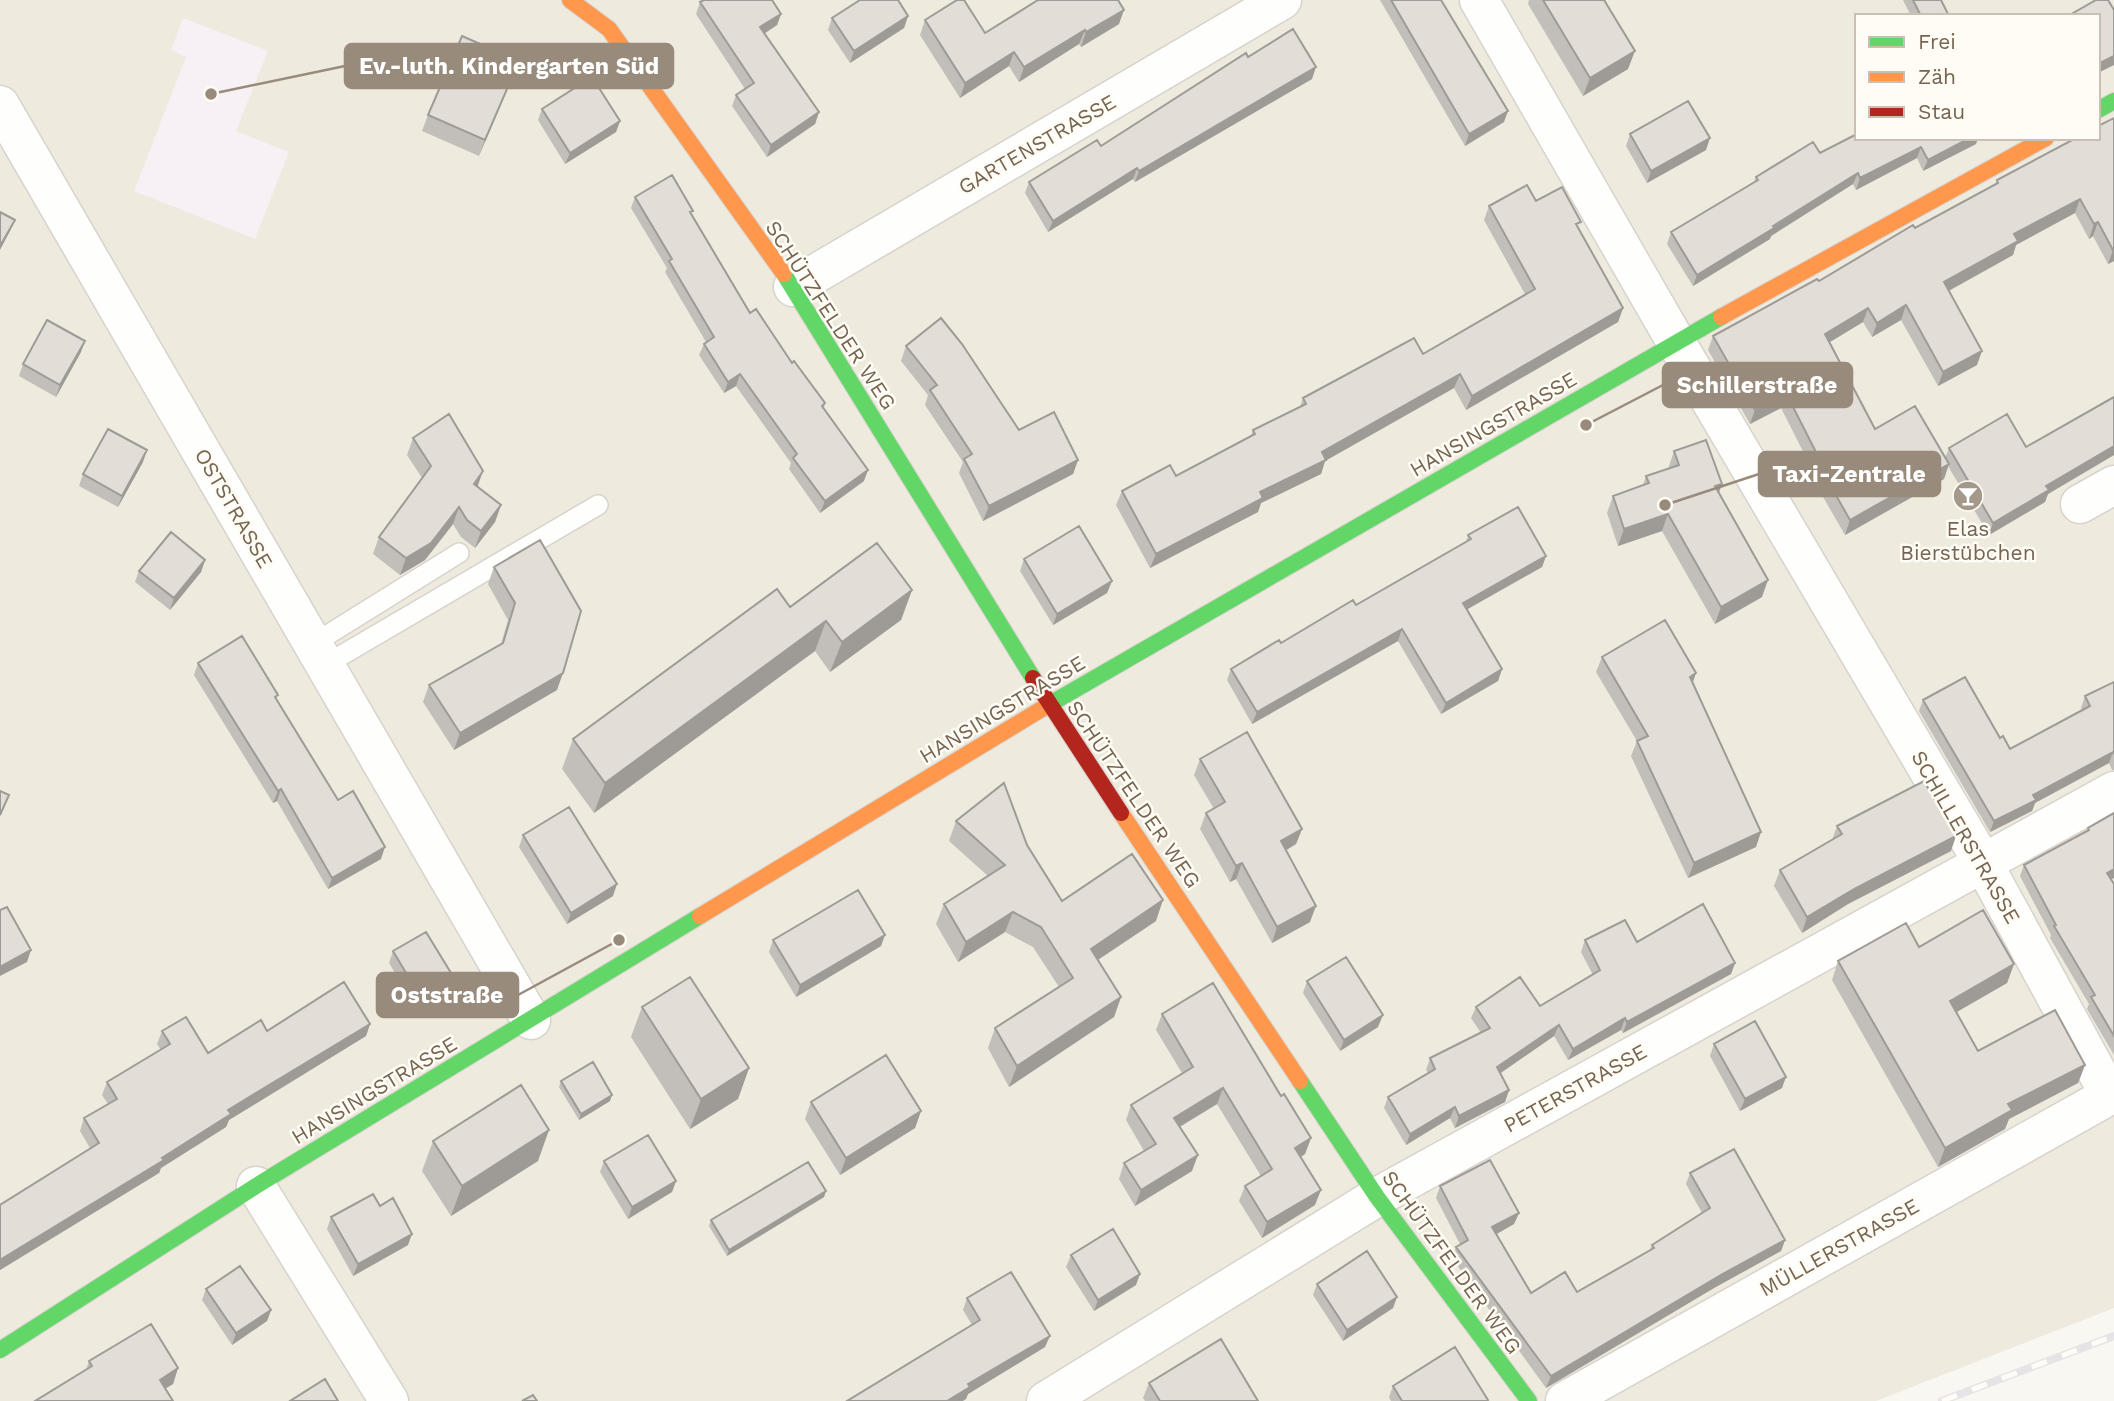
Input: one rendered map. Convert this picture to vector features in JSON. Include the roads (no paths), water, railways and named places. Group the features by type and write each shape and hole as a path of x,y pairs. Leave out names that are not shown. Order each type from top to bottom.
{"street":[{"name":"SCHÜTZFELDER WEG","path":"570,0 609,29 793,287 1049,704 1377,1197 1529,1401"},
{"name":"GARTENSTRASSE","path":"793,287 1282,0"},
{"name":"SCHILLERSTRASSE","path":"1479,0 1676,342 1983,863 2112,1094"},
{"name":"OSTSTRASSE","path":"0,105 531,1020"},
{"name":"HANSINGSTRASSE","path":"0,1350 256,1186 1049,704 1676,342 2042,140"},
{"path":"2080,504 2114,485"},
{"name":"PETERSTRASSE","path":"1046,1401 1377,1197 2114,790"},
{"name":"MÜLLERSTRASSE","path":"1565,1401 2112,1094"},
{"path":"256,1186 389,1401"}],"lane":[{"path":"319,655 598,505"},
{"path":"319,655 459,553"}],"railway":[{"path":"1942,1401 2114,1336"}],"place":[{"name":"Ev.-luth. Kindergarten Süd","path":"211,94"},
{"name":"Schillerstraße","path":"1586,425"},
{"name":"Elas Bierstübchen","path":"1968,496"},
{"name":"Taxi-Zentrale","path":"1665,505"},
{"name":"Oststraße","path":"619,940"}]}
